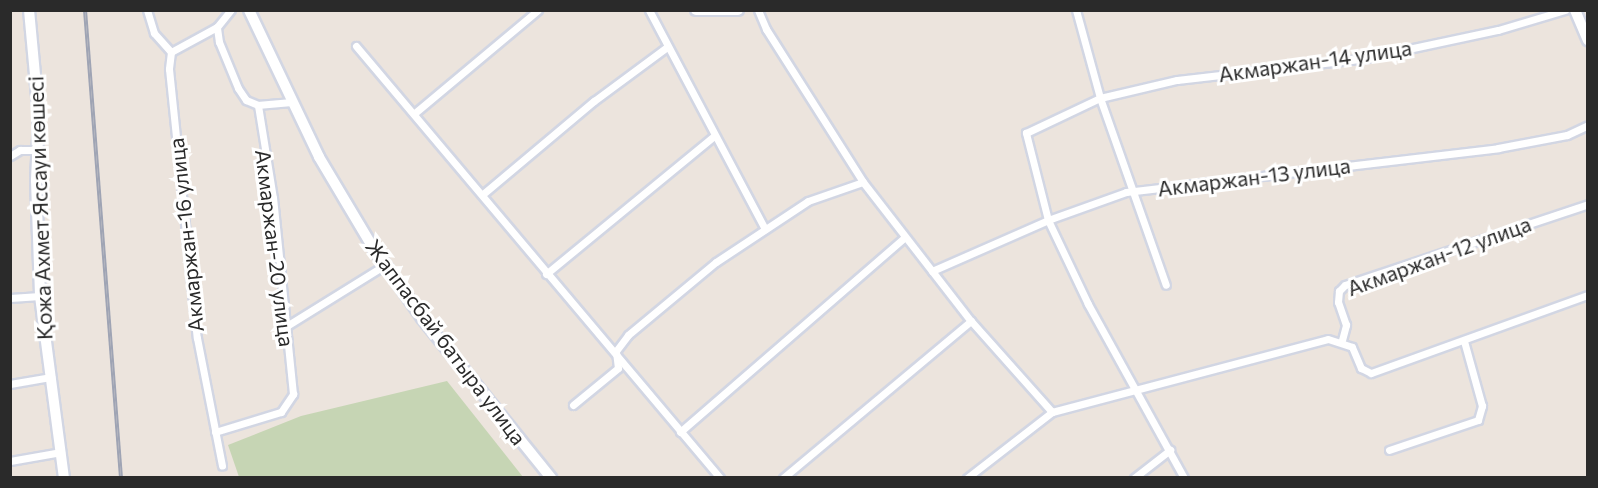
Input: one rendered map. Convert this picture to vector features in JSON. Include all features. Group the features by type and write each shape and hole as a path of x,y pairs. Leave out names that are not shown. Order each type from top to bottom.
{"main road":[{"name":"Қожа Ахмет Яссауи көшесі","path":"29,10 39,118 40,296 64,477"},
{"name":"Жаппасбай батыра улица","path":"249,10 319,157 385,265 422,318 551,477"},
{"path":"696,10 738,10"},
{"path":"1575,10 1587,40"}],"street":[{"path":"147,10 154,33 171,52 217,27 231,10"},
{"path":"416,112 538,10"},
{"path":"649,10 765,229"},
{"path":"758,10 766,29 863,182 904,238 971,321 1052,412"},
{"path":"1076,10 1100,98 1166,285"},
{"name":"Акмаржан-14 улица","path":"1048,220 1026,133 1100,98 1177,80 1366,58 1498,30 1565,10"},
{"path":"217,27 219,42 238,88 246,100 258,105 291,102"},
{"path":"356,45 416,112 546,273 720,477"},
{"path":"483,194 594,101 667,47"},
{"name":"Акмаржан-16 улица","path":"171,52 169,69 197,338 222,466"},
{"name":"Акмаржан-20 улица","path":"215,432 281,412 289,404 293,394 273,198 258,105"},
{"name":"Акмаржан-13 улица","path":"932,271 1048,220 1134,192 1498,148 1568,135 1587,125"},
{"path":"546,273 714,136"},
{"path":"10,156 20,150 38,150"},
{"path":"573,405 618,368 620,361 616,351 628,335 716,262 808,201 863,182"},
{"name":"Акмаржан-12 улица","path":"1342,340 1346,325 1338,302 1339,291 1345,285 1587,204"},
{"path":"1048,220 1184,477"},
{"path":"680,432 904,238"},
{"path":"285,327 385,265"},
{"path":"967,477 1052,412 1328,339 1342,340 1352,347 1361,368 1371,373 1587,295"},
{"path":"10,298 40,296"},
{"path":"783,477 971,321"},
{"path":"1389,450 1478,420 1482,406 1464,341"},
{"path":"10,384 51,376"},
{"path":"1134,477 1170,450"},
{"path":"10,461 61,452"}],"green space":[{"path":"447,381 523,477 239,477 228,445 301,416"}],"railway":[{"path":"85,10 121,478"}]}
